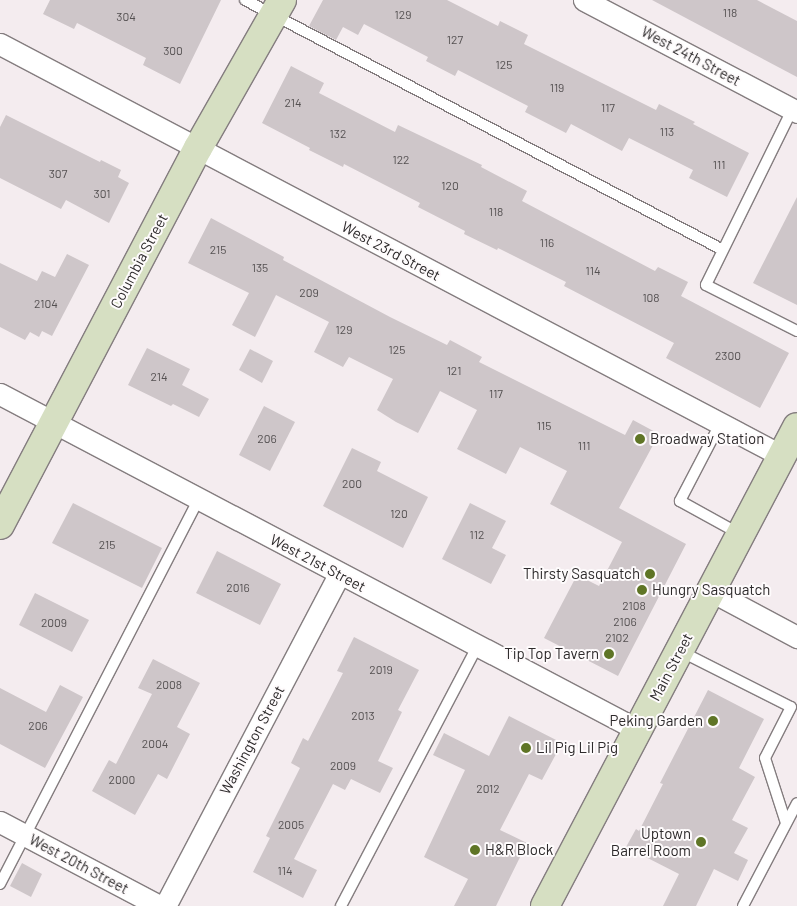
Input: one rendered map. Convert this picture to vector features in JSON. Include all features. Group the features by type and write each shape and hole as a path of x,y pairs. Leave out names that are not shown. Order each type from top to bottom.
{"street":[{"name":"West 24th Street","path":"597,3 795,111"},
{"name":"Columbia Street","path":"0,525 198,148 278,8"},
{"name":"West 23rd Street","path":"0,44 786,458"},
{"name":"West 21st Street","path":"0,394 476,647 638,730"},
{"name":"Main Street","path":"545,906 741,534 786,458 797,427"},
{"name":"Washington Street","path":"165,906 339,574"},
{"path":"711,591 797,637"},
{"name":"West 20th Street","path":"0,822 159,906"}],"lane":[{"path":"245,0 278,8 724,250"},
{"path":"795,111 706,285 797,331"},
{"path":"720,424 680,501 741,534"},
{"path":"0,884 198,498"},
{"path":"341,906 476,647"},
{"path":"680,651 791,707 765,758 786,823"},
{"path":"743,906 797,803"}],"building":[{"path":"50,0 221,0 180,84 143,65 146,58 77,23 74,29 43,14"},
{"path":"323,0 447,0 498,26 500,21 528,35 524,44 656,110 659,104 749,153 727,197 689,178 693,170 629,138 622,151 571,124 566,133 525,112 528,106 458,70 455,76 426,61 428,57 364,24 358,35 343,27 336,40 309,26"},
{"path":"652,0 757,0 797,21 797,77"},
{"path":"291,66 324,83 319,93 395,132 398,125 482,165 481,167 527,191 522,201 655,271 658,267 688,282 681,296 789,353 760,408 666,358 674,343 564,286 566,282 498,248 497,250 464,234 465,231 418,207 420,203 344,164 343,167 309,150 310,148 262,123"},
{"path":"6,115 100,162 101,160 121,170 118,177 129,183 109,223 66,200 61,209 0,178 0,127"},
{"path":"797,197 797,305 753,283"},
{"path":"211,218 284,257 283,260 390,317 447,345 450,340 482,357 479,362 625,435 633,420 659,434 619,508 686,544 618,676 544,638 577,575 599,586 622,542 550,504 567,471 520,447 506,474 457,449 477,410 440,391 418,433 396,422 377,410 393,379 349,357 343,367 314,352 329,322 276,295 255,337 232,325 249,293 188,263"},
{"path":"67,254 89,265 52,336 42,331 39,337 30,332 25,340 0,327 0,263 37,281 42,271 55,277"},
{"path":"147,348 190,369 182,385 209,399 199,417 128,385"},
{"path":"250,349 273,361 262,383 239,370"},
{"path":"264,406 295,422 270,471 239,455"},
{"path":"352,448 381,462 377,471 428,497 403,548 323,506"},
{"path":"73,503 162,548 142,588 52,543"},
{"path":"470,503 506,521 492,548 506,555 491,584 442,559"},
{"path":"217,551 281,584 260,625 196,593"},
{"path":"35,593 89,620 72,652 19,625"},
{"path":"354,637 419,670 398,710 402,712 378,761 393,768 380,793 351,779 345,790 333,784 294,859 317,870 303,898 253,872 270,838 266,836 300,768 291,763 303,738 308,741 343,673 337,671"},
{"path":"153,659 200,683 177,727 190,734 167,779 158,774 135,815 92,791 109,760 116,764 152,694 138,688"},
{"path":"60,685 83,697 45,768 0,744 0,688 46,712"},
{"path":"708,690 764,719 739,768 755,777 732,820 748,828 734,853 748,860 738,881 714,869 696,906 663,906 679,874 626,847 636,829 639,831 663,784 660,783"},
{"path":"509,716 562,743 542,780 529,774 500,830 527,843 496,906 454,906 468,879 424,857 465,770 433,755 444,733 489,756"},
{"path":"22,863 42,874 31,897 10,886"}],"place":[{"name":"Broadway Station","path":"640,439"},
{"name":"Thirsty Sasquatch","path":"650,574"},
{"name":"Hungry Sasquatch","path":"642,590"},
{"name":"Tip Top Tavern","path":"609,654"},
{"name":"Peking Garden","path":"713,721"},
{"name":"Lil Pig Lil Pig","path":"526,748"},
{"name":"Uptown Barrel Room","path":"701,842"},
{"name":"H&R Block","path":"475,850"}]}
